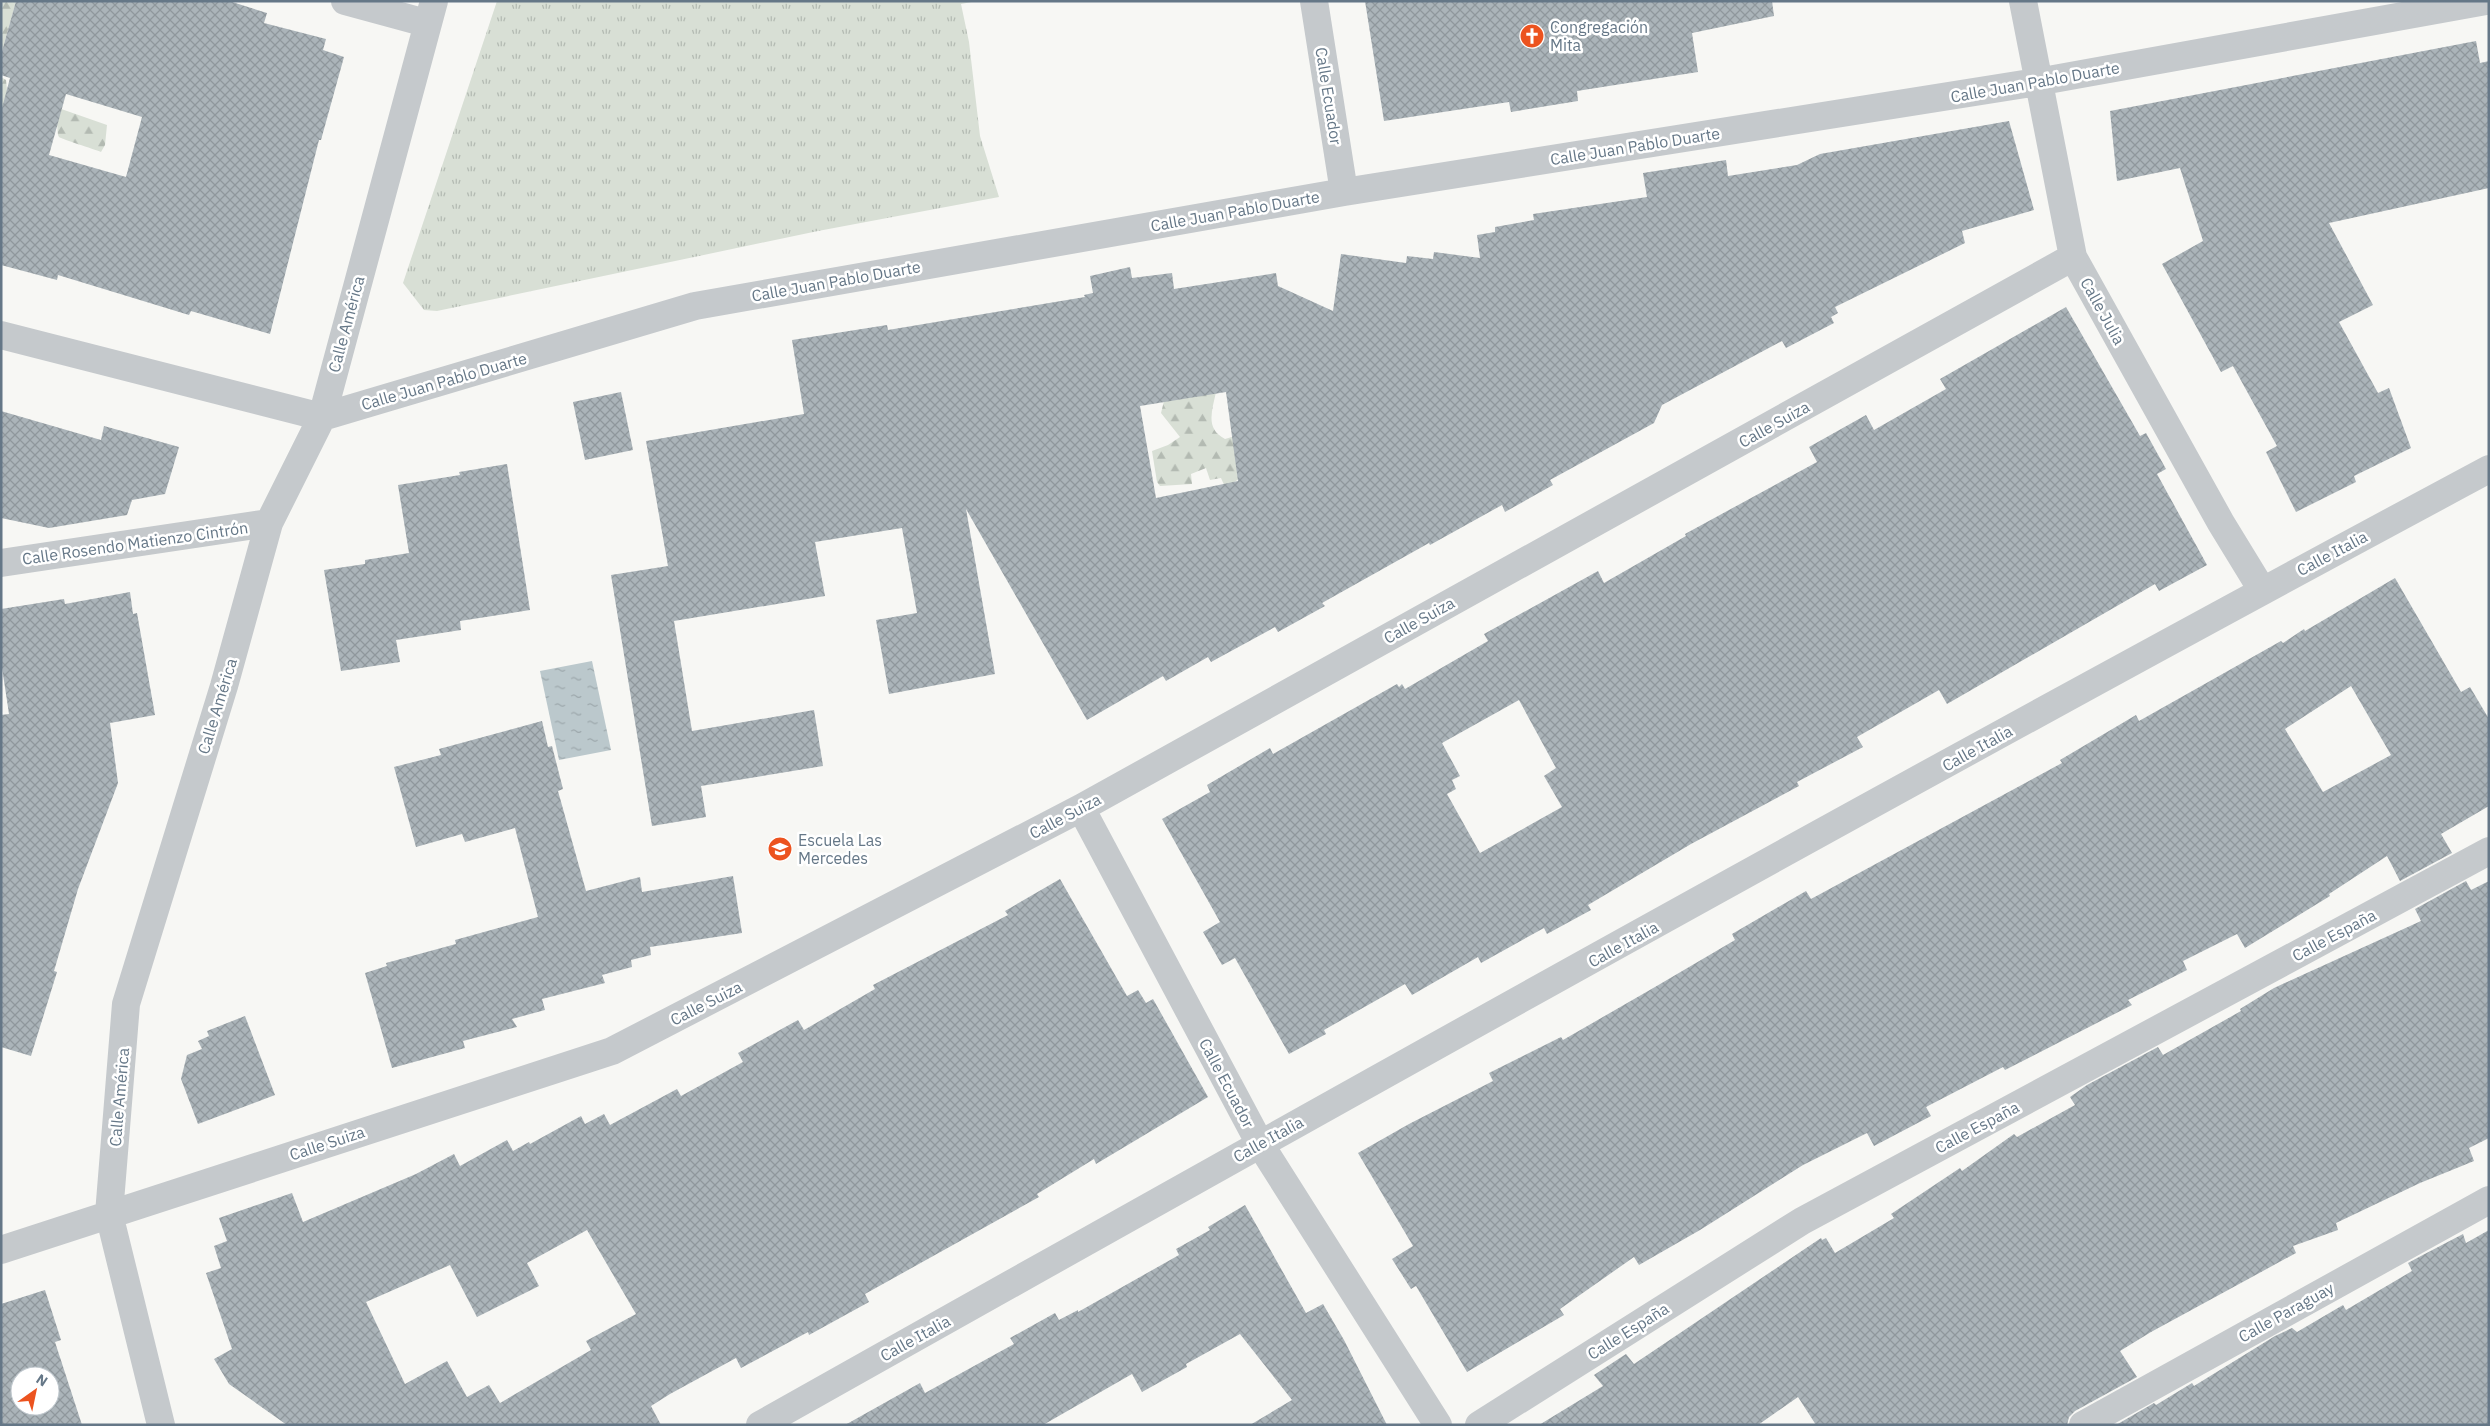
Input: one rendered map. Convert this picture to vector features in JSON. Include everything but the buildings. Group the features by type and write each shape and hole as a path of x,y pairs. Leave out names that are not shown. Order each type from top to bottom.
{"street":[{"path":"345,1 430,12"},
{"name":"Calle Ecuador","path":"1314,1 1344,192"},
{"name":"Calle Julia","path":"2023,1 2073,257 2221,523 2262,590"},
{"name":"Calle Juan Pablo Duarte","path":"322,417 695,306 1344,192 2038,82 2486,1"},
{"name":"Calle América","path":"161,1425 109,1214 126,1004 224,686 269,523 322,417 430,12"},
{"name":"Calle Suiza","path":"1,1250 612,1051 1081,808 2073,257"},
{"path":"1,335 322,417"},
{"name":"Calle Italia","path":"760,1425 1260,1144 2262,590 2489,468"},
{"name":"Calle Rosendo Matienzo Cintrón","path":"1,563 269,523"},
{"name":"Calle Ecuador","path":"1081,808 1260,1144 1438,1425"},
{"name":"Calle España","path":"1479,1425 1802,1221 2489,851"},
{"name":"Calle Paraguay","path":"2083,1425 2489,1200"}],"green space":[{"path":"1,1 16,1 1,55"},
{"path":"497,1 977,1 961,4 969,42 980,136 999,197 818,231 437,311 424,310 403,283"},
{"path":"1,77 6,80 7,90 107,125 105,145 101,152 59,137 57,125 1,110"},
{"path":"1216,392 1212,425 1219,435 1225,439 1235,436 1245,473 1225,487 1221,478 1210,480 1206,468 1191,474 1192,484 1160,486 1157,482 1152,451 1168,445 1180,437 1161,413 1164,401"}],"water":[{"path":"592,661 611,750 559,760 540,671"}],"place":[{"name":"Congregación Mita","path":"1532,36"},
{"name":"Escuela Las Mercedes","path":"780,849"}]}
